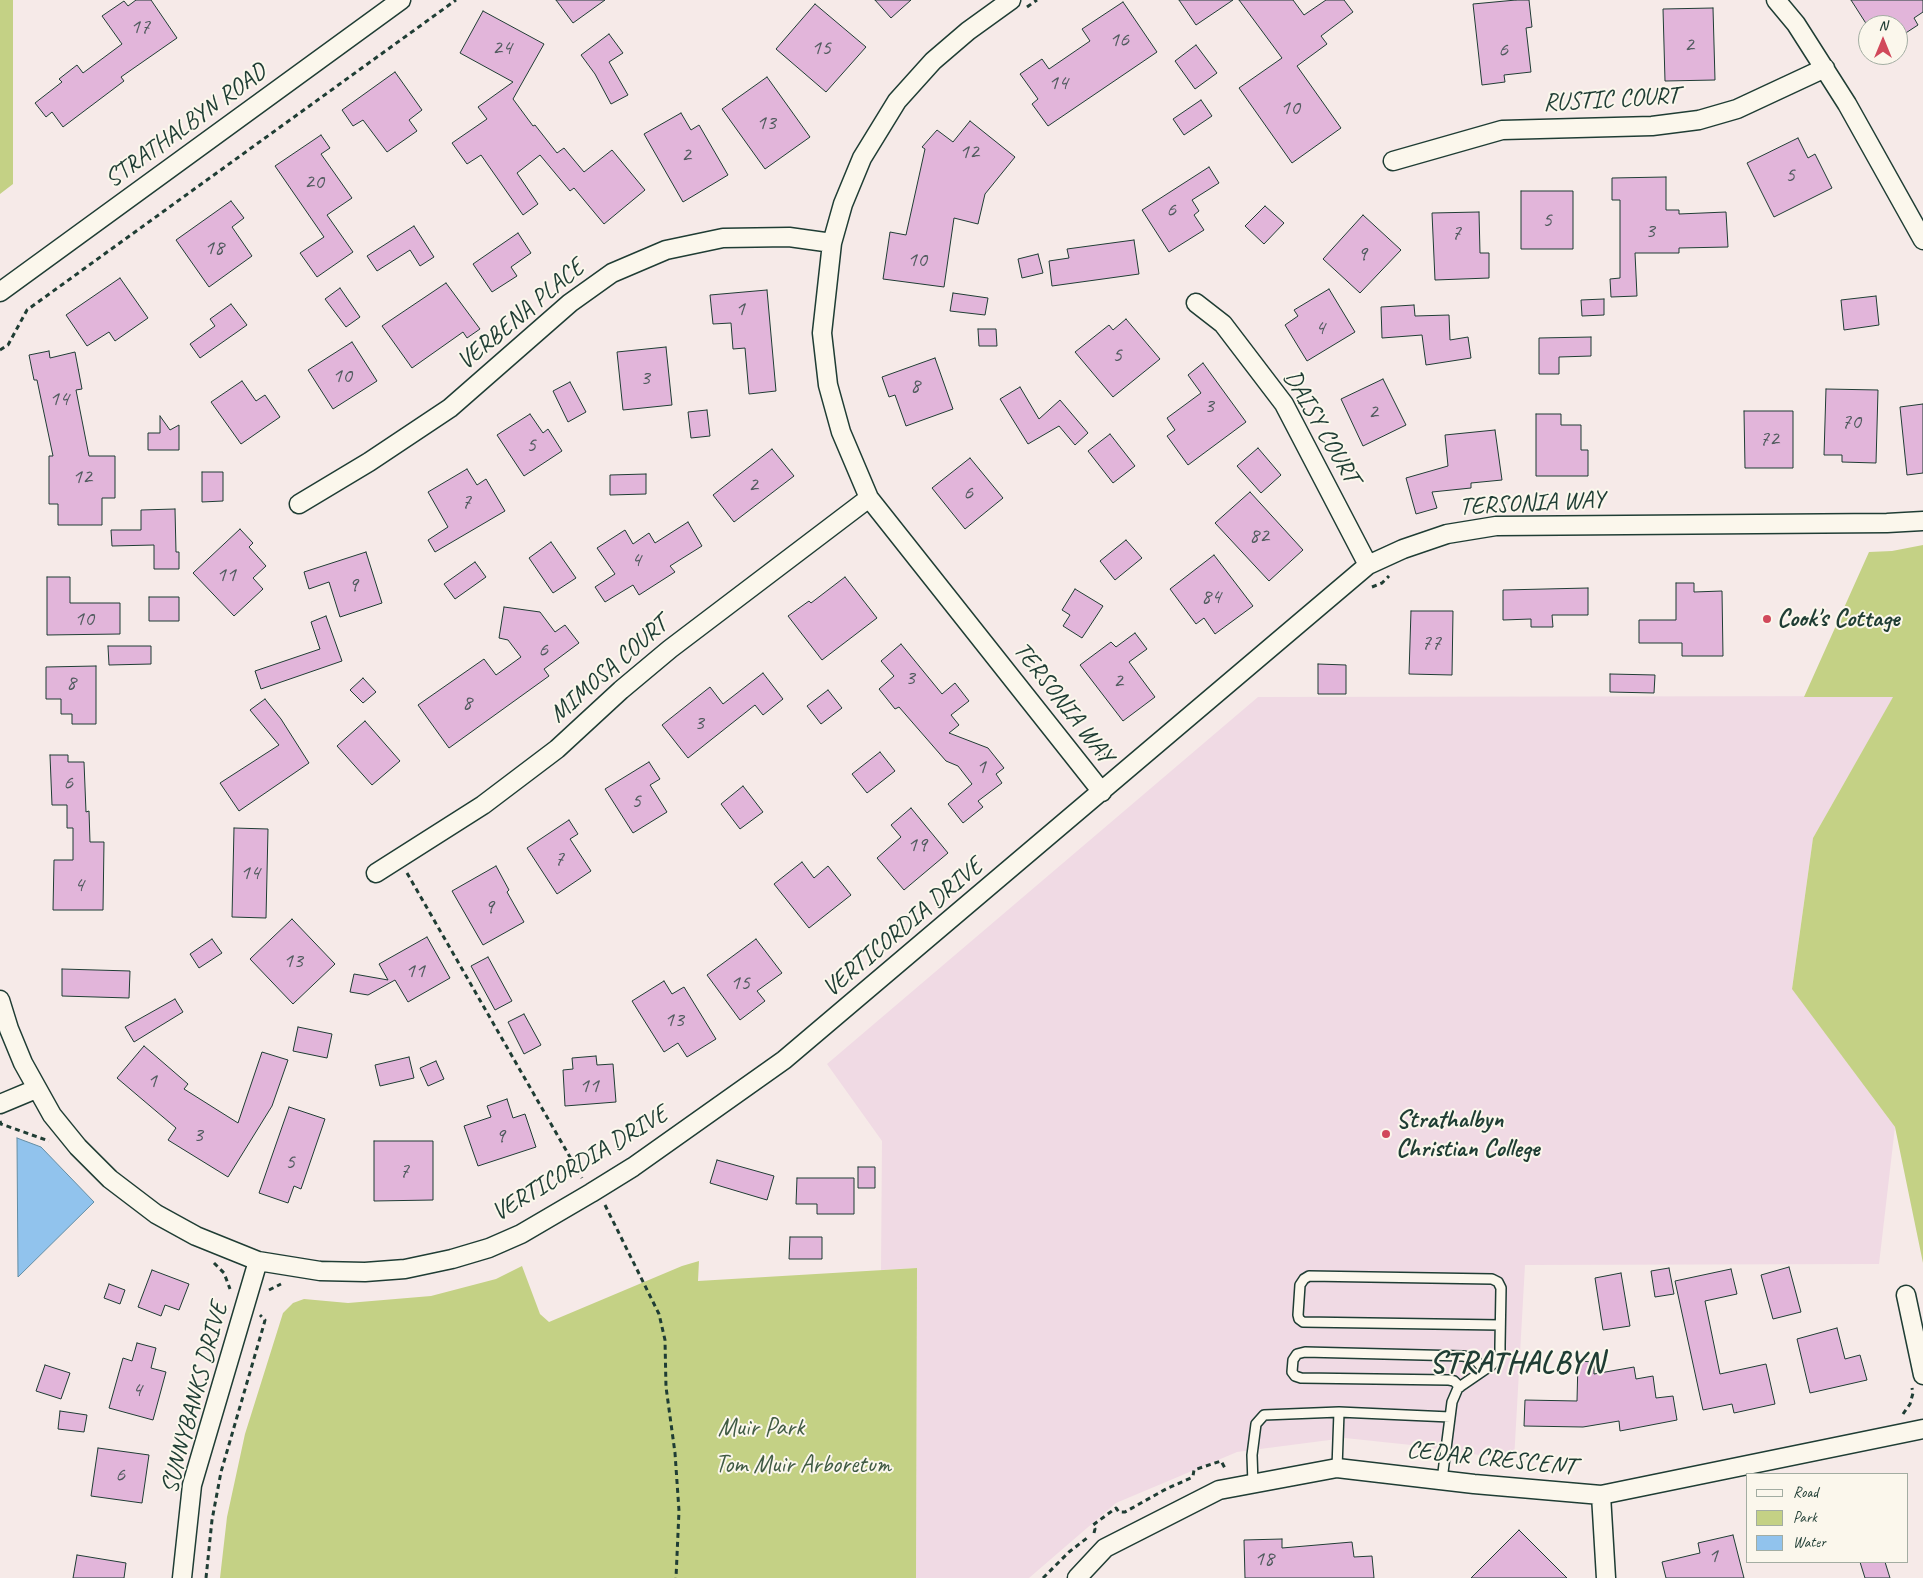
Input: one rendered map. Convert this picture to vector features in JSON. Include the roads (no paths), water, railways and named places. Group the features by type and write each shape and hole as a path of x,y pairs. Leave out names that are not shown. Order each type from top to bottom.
{"street":[{"name":"STRATHALBYN ROAD","path":"0,292 401,0"},
{"path":"1776,0 1796,24 1825,68 1923,240"},
{"name":"TERSONIA WAY","path":"1016,6 968,31 933,61 897,101 862,158 842,204 832,243 822,333 828,385 841,432 869,498 1102,792 1368,565 1403,549 1447,534 1496,526 1923,521"},
{"name":"RUSTIC COURT","path":"1393,161 1502,130 1652,126 1699,120 1737,108 1825,68"},
{"name":"VERBENA PLACE","path":"299,504 370,462 450,408 570,302 612,273 666,250 723,238 789,237 832,243"},
{"name":"DAISY COURT","path":"1196,303 1223,324 1284,404 1368,565"},
{"name":"MIMOSA COURT","path":"376,873 483,804 557,749 621,690 670,649 869,498"},
{"name":"VERTICORDIA DRIVE","path":"0,1000 23,1063 52,1115 78,1147 110,1179 156,1214 188,1232 258,1261 320,1271 365,1272 405,1269 452,1259 489,1248 521,1234 633,1167 784,1060 1102,792"},
{"path":"0,1104 36,1089"},
{"name":"SUNNYBANKS DRIVE","path":"182,1578 192,1485 258,1261"},
{"path":"1906,1295 1917,1380"},
{"name":"CEDAR CRESCENT","path":"1077,1578 1105,1548 1219,1490 1338,1468 1601,1495 1923,1429"},
{"path":"1601,1495 1606,1578"}],"lane":[{"path":"1442,1480 1452,1402 1460,1387 1493,1364 1500,1354 1501,1288 1498,1282 1492,1279 1309,1276 1300,1285 1298,1315 1299,1319 1304,1322 1500,1325"},
{"path":"1460,1387 1454,1381 1449,1380 1301,1378 1292,1372 1293,1360 1297,1354 1305,1352 1463,1356 1474,1358 1484,1370"},
{"path":"1253,1484 1252,1465 1256,1424 1264,1415 1339,1412 1450,1417"},
{"path":"1338,1468 1339,1412"}],"water":[{"path":"17,1138 41,1147 94,1202 18,1277"}],"place":[{"name":"Cook's Cottage","path":"1767,619"},
{"name":"Strathalbyn Christian College","path":"1386,1134"}],"district":[{"name":"STRATHALBYN","path":"1517,1364"}],"park label":[{"name":"Muir Park","path":"761,1428"},
{"name":"Tom Muir Arboretum","path":"803,1465"}]}
